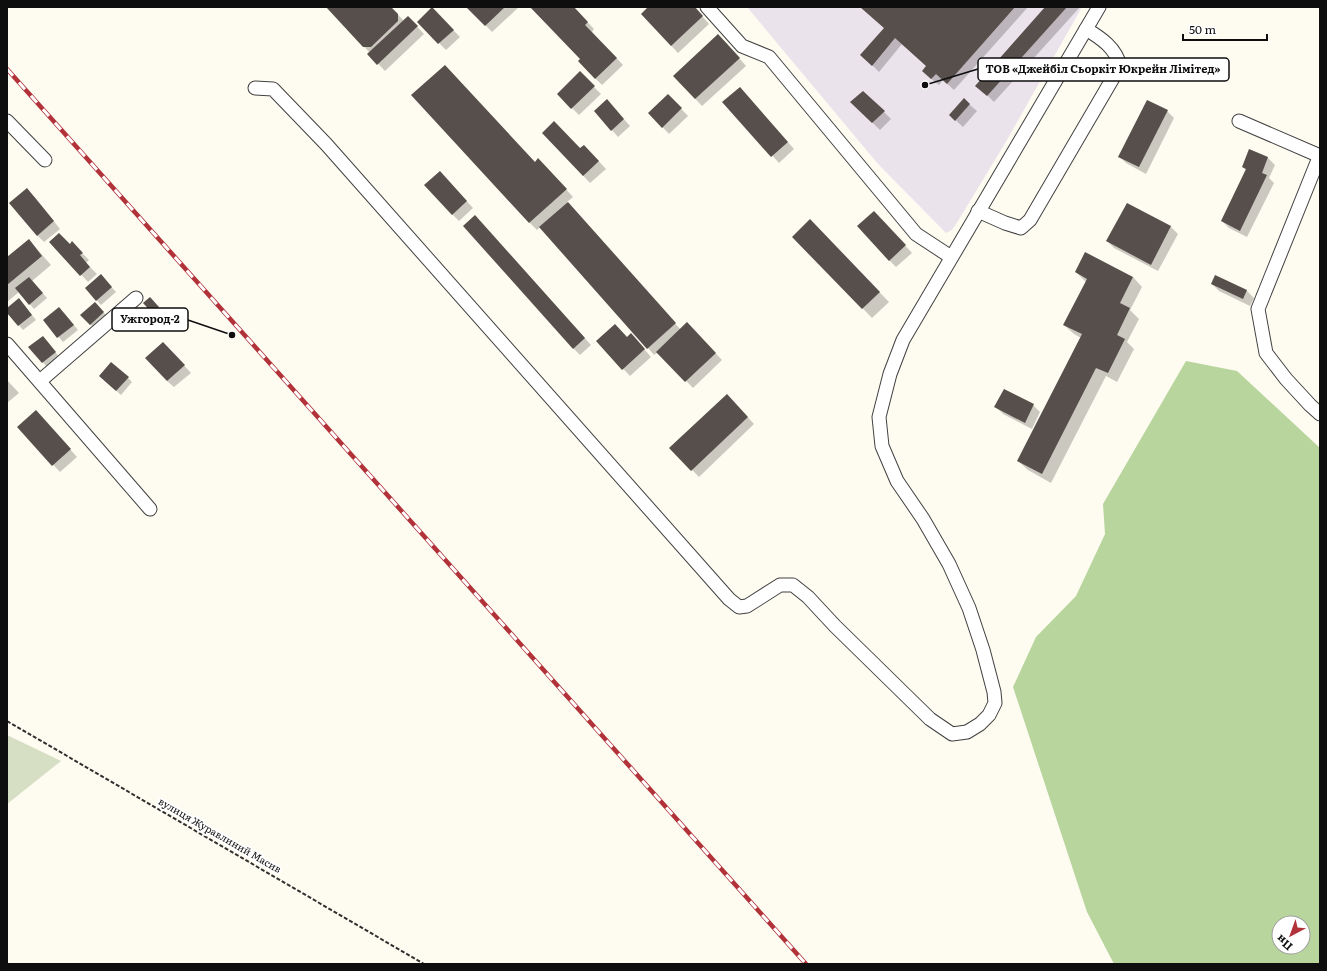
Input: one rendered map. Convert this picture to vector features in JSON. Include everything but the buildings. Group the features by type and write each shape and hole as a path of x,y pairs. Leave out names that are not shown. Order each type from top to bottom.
{"street":[{"path":"708,7 742,46 769,56 916,234 951,258"},
{"path":"255,88 272,89 326,144 729,599 739,607 747,606 780,585 793,585 808,597 835,626 930,720 952,734 967,732 980,724 989,715 995,703 994,692 983,650 969,608 949,564 927,525 897,481 882,446 879,417 890,374 903,340 1099,7"},
{"path":"978,211 1005,223 1021,228 1030,220 1120,66 1118,57 1107,43 1086,29"},
{"path":"1239,120 1320,156 1258,309 1266,353 1286,379 1320,414"},
{"path":"7,122 45,160"},
{"path":"40,381 136,298"},
{"path":"7,344 150,509"}],"path":[{"name":"вулиця Журавлиний Масив","path":"7,721 424,964"}],"shaded area":[{"path":"747,7 1082,7 1007,140 958,221 952,230 946,233 878,164"}],"green space":[{"path":"1186,361 1237,371 1320,448 1320,964 1114,964 1087,912 1013,687 1036,637 1076,596 1105,534 1103,504"},
{"path":"7,735 61,761 7,804"}],"railway":[{"path":"7,69 806,964"}],"place":[{"name":"ТОВ «Джейбіл Сьоркіт Юкрейн Лімітед»","path":"925,85"},
{"name":"Ужгород-2","path":"232,335"}]}
